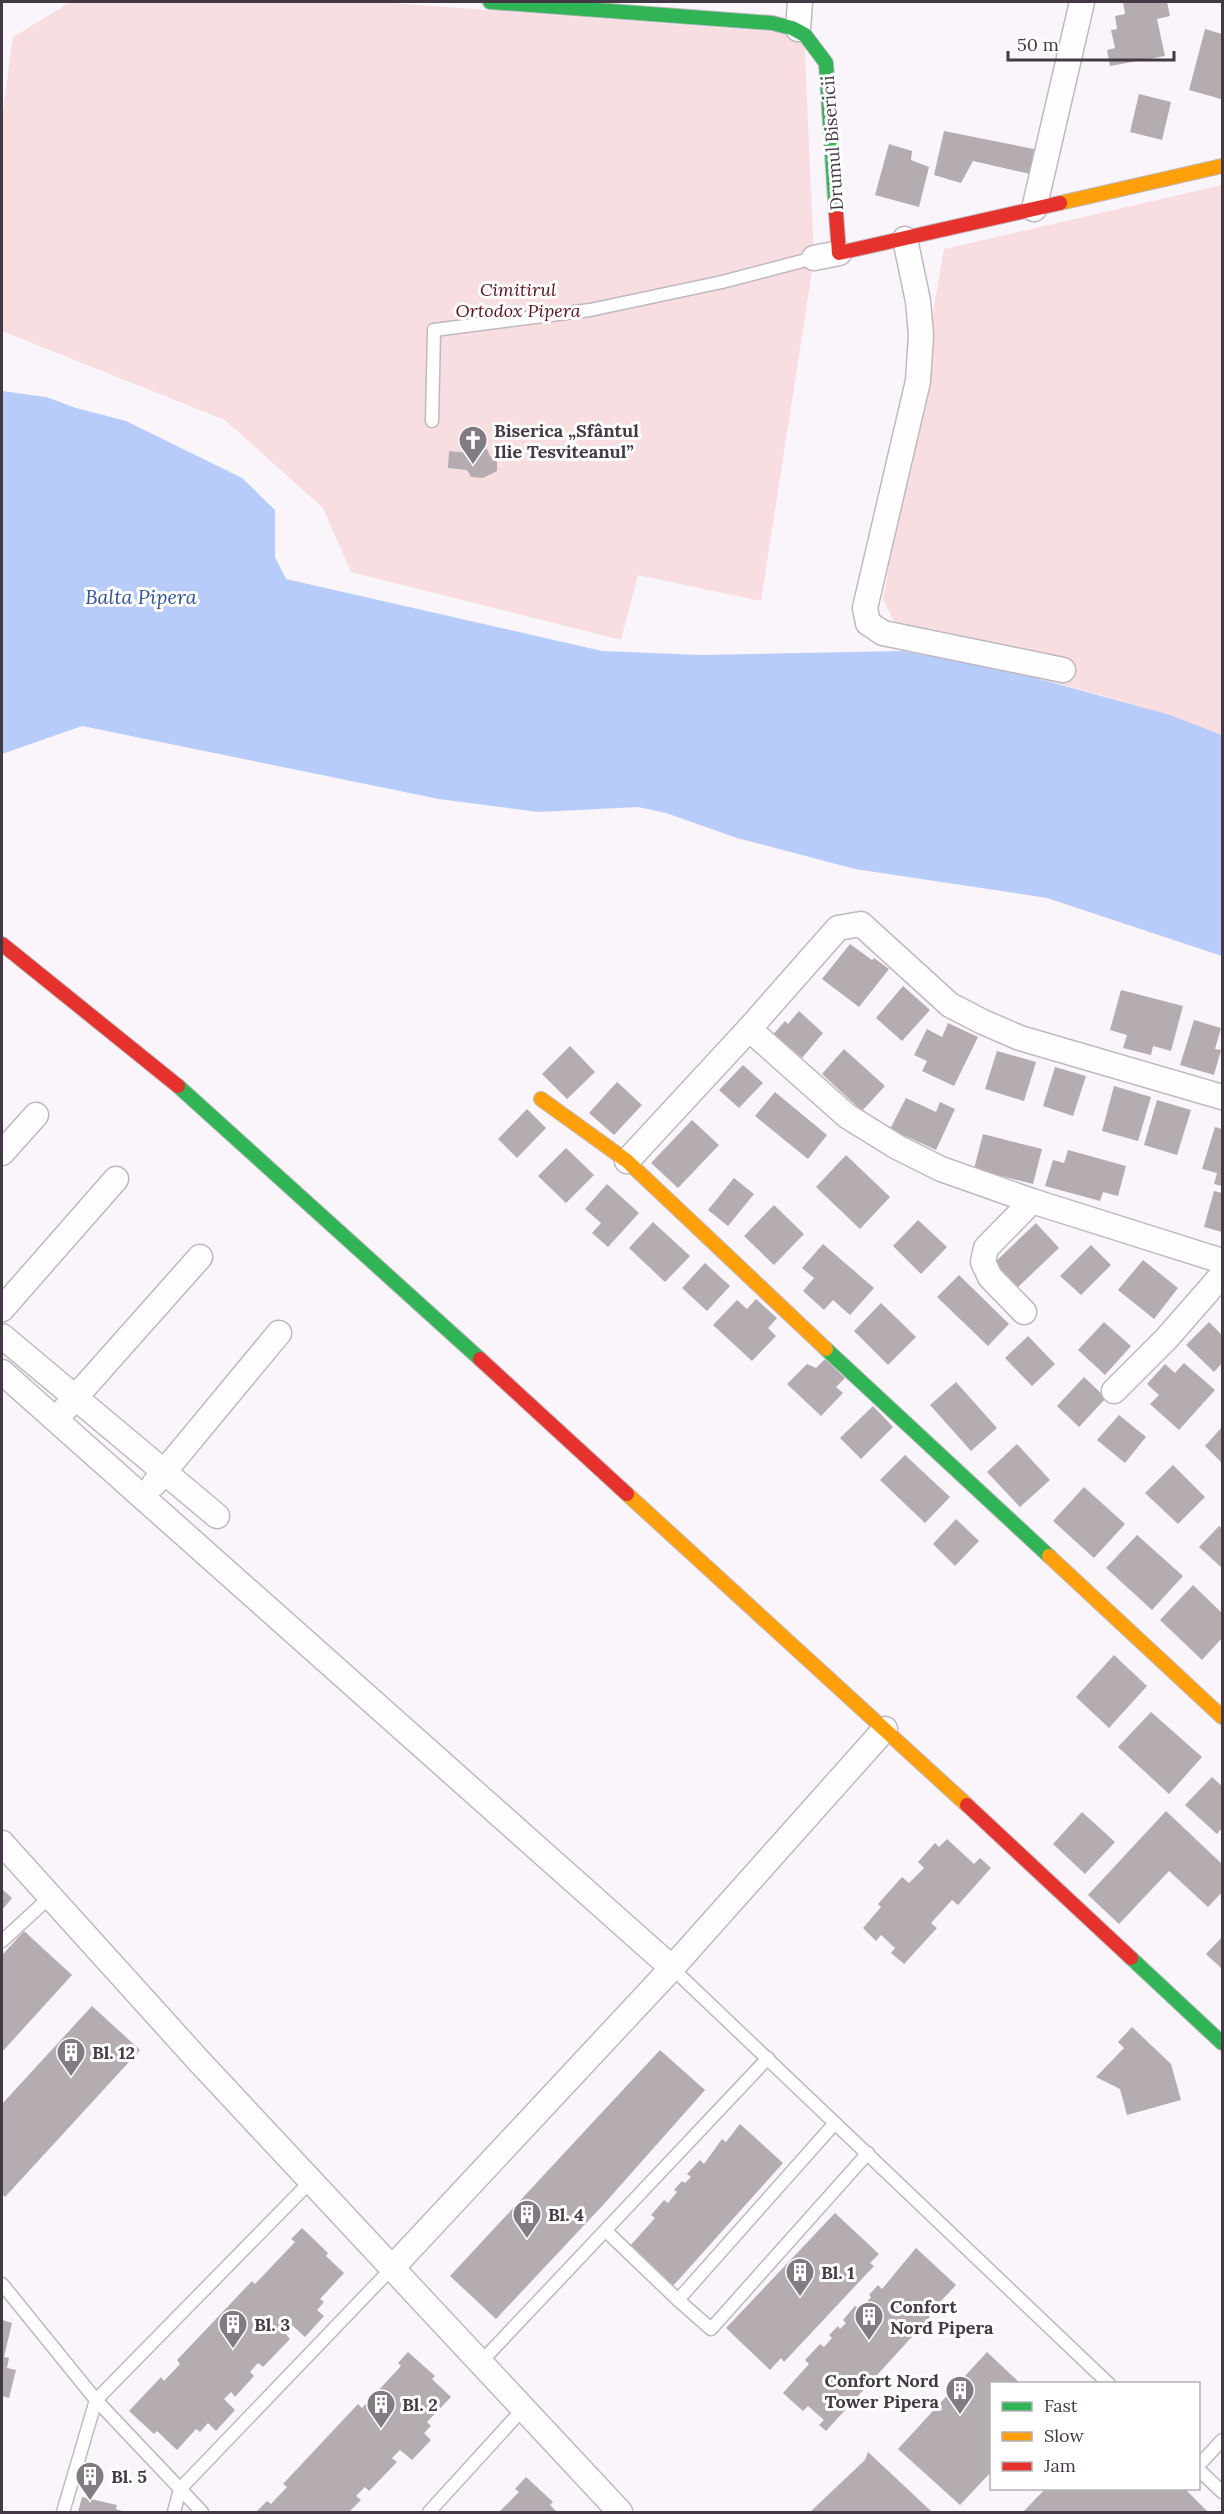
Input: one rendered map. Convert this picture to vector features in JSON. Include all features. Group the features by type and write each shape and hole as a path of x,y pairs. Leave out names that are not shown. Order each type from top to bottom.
{"street":[{"path":"490,2 772,23 798,28 800,2"},
{"path":"1034,209 1083,2"},
{"name":"Drumul Bisericii","path":"798,28 814,43 826,63 839,253"},
{"path":"814,258 1222,166"},
{"path":"904,239 918,301 921,335 918,381 865,608 868,623 883,633 1063,670"},
{"path":"627,1161 749,1029 838,928 861,924 950,1005 983,1022 1020,1038 1222,1097"},
{"path":"2,944 196,1101 885,1729 1222,2043"},
{"path":"749,1029 847,1116 897,1148 941,1169 1032,1201 1222,1261"},
{"path":"541,1099 627,1161 1222,1717"},
{"path":"2,1153 36,1114"},
{"path":"2,1310 116,1179"},
{"path":"1024,1312 990,1277 983,1262 986,1248 1032,1201"},
{"path":"56,1420 200,1257"},
{"path":"1114,1391 1167,1338 1222,1275"},
{"path":"143,1497 279,1333"},
{"path":"2,1336 217,1516"},
{"path":"2,1372 672,1968"},
{"path":"392,2268 672,1968 885,1729"},
{"path":"2,1843 392,2268 620,2512"}],"lane":[{"path":"432,421 434,330 590,310 722,282 814,258"},
{"path":"2,1941 50,1897"},
{"path":"672,1968 1107,2382"},
{"path":"480,2363 768,2058"},
{"path":"678,2300 836,2122"},
{"path":"606,2231 711,2329 868,2153"},
{"path":"63,2512 96,2400 312,2181"},
{"path":"174,2512 180,2489 392,2268"},
{"path":"2,2284 96,2400 202,2512"},
{"path":"429,2512 523,2409"},
{"path":"1200,2466 1222,2440"},
{"path":"1200,2470 1222,2492"}],"green space":[{"name":"Cimitirul Ortodox Pipera","path":"71,2 379,2 804,34 814,258 761,601 638,575 621,640 351,572 323,508 225,420 2,331 2,118 13,37"},
{"path":"1222,185 1222,735 1081,690 937,657 935,629 897,627 883,599 944,249"}],"water":[{"name":"Balta Pipera","path":"2,391 46,397 76,408 126,421 242,478 275,510 275,557 286,579 602,651 701,655 902,651 1003,669 1170,715 1222,735 1222,956 1047,898 855,869 737,838 666,813 638,807 538,812 439,799 82,726 2,754"}],"building":[{"path":"1123,2 1167,2 1170,16 1157,19 1165,56 1110,66 1107,50 1115,48 1111,30 1117,29 1115,16 1125,14"},
{"path":"1205,29 1222,34 1221,99 1189,90"},
{"path":"1139,94 1171,102 1162,140 1130,132"},
{"path":"944,131 1034,149 1030,174 973,161 961,183 934,175"},
{"path":"889,144 912,151 911,160 929,167 919,207 875,195"},
{"name":"Biserica „Sfântul Ilie Tesviteanul”","path":"473,448 487,449 490,456 497,462 497,471 483,478 471,477 467,470 448,468 449,451 469,453"},
{"path":"850,944 889,969 859,1007 822,979"},
{"path":"903,986 930,1010 902,1041 876,1018"},
{"path":"1121,990 1183,1006 1171,1051 1153,1046 1151,1055 1123,1048 1127,1035 1110,1030"},
{"path":"799,1011 823,1033 802,1058 792,1049 787,1055 769,1039 785,1021 788,1024"},
{"path":"1194,1020 1221,1028 1215,1049 1221,1050 1214,1075 1180,1065"},
{"path":"948,1023 978,1037 954,1086 922,1071 927,1061 914,1055 927,1029 942,1037"},
{"path":"570,1046 595,1072 567,1099 542,1074"},
{"path":"844,1049 885,1086 862,1111 822,1074"},
{"path":"997,1051 1036,1062 1024,1101 985,1089"},
{"path":"743,1065 763,1083 739,1108 719,1090"},
{"path":"1055,1067 1086,1076 1073,1116 1043,1106"},
{"path":"617,1082 642,1105 614,1135 589,1113"},
{"path":"1114,1086 1151,1097 1138,1141 1102,1131"},
{"path":"775,1092 827,1135 808,1159 755,1116"},
{"path":"906,1098 936,1112 940,1102 955,1109 936,1150 890,1129"},
{"path":"1157,1100 1191,1110 1177,1155 1144,1145"},
{"path":"527,1109 546,1128 517,1158 498,1139"},
{"path":"692,1120 719,1145 678,1188 651,1163"},
{"path":"1215,1127 1222,1129 1222,1186 1214,1184 1217,1173 1202,1169"},
{"path":"983,1134 1042,1149 1033,1184 974,1169"},
{"path":"566,1148 594,1175 566,1203 538,1176"},
{"path":"1068,1150 1126,1166 1118,1196 1103,1192 1100,1201 1045,1186 1053,1160 1064,1163"},
{"path":"846,1155 890,1197 860,1229 816,1187"},
{"path":"734,1178 754,1194 728,1226 708,1210"},
{"path":"607,1184 639,1213 608,1247 592,1233 601,1223 585,1209"},
{"path":"1214,1191 1222,1193 1222,1232 1204,1227"},
{"path":"774,1205 804,1234 774,1265 744,1236"},
{"path":"918,1220 947,1247 921,1274 893,1246"},
{"path":"653,1222 690,1256 665,1282 629,1248"},
{"path":"1036,1223 1059,1248 1018,1287 994,1263"},
{"path":"823,1244 874,1288 850,1315 833,1300 824,1310 803,1291 814,1278 802,1268"},
{"path":"1091,1245 1111,1265 1081,1295 1060,1276"},
{"path":"1143,1260 1178,1288 1154,1319 1118,1290"},
{"path":"705,1263 730,1286 707,1311 682,1288"},
{"path":"959,1275 1009,1324 988,1346 937,1297"},
{"path":"756,1299 777,1318 768,1328 776,1336 752,1361 713,1325 737,1300 747,1309"},
{"path":"881,1303 916,1337 888,1365 854,1331"},
{"path":"1104,1322 1131,1346 1105,1375 1078,1350"},
{"path":"1209,1322 1222,1335 1222,1363 1214,1372 1186,1345"},
{"path":"1028,1336 1055,1364 1032,1386 1005,1358"},
{"path":"825,1359 845,1378 836,1387 843,1393 821,1416 787,1384 807,1364 816,1368"},
{"path":"1184,1363 1215,1390 1179,1430 1150,1404 1159,1395 1147,1384 1165,1364 1175,1373"},
{"path":"1084,1377 1106,1398 1079,1427 1057,1406"},
{"path":"956,1382 997,1428 971,1451 930,1405"},
{"path":"873,1406 893,1427 861,1459 840,1438"},
{"path":"1119,1415 1146,1437 1125,1463 1097,1440"},
{"path":"1222,1427 1222,1463 1205,1446"},
{"path":"1017,1444 1050,1480 1020,1507 987,1472"},
{"path":"905,1455 950,1497 925,1523 880,1480"},
{"path":"1173,1465 1205,1497 1178,1524 1145,1493"},
{"path":"1084,1487 1125,1524 1094,1558 1053,1521"},
{"path":"956,1519 979,1541 955,1566 933,1544"},
{"path":"1219,1526 1222,1529 1222,1568 1199,1547"},
{"path":"1137,1535 1183,1576 1152,1610 1106,1568"},
{"path":"1193,1585 1222,1613 1222,1638 1202,1660 1160,1620"},
{"path":"1114,1655 1147,1686 1109,1728 1076,1697"},
{"path":"1151,1712 1202,1757 1169,1794 1118,1747"},
{"path":"1212,1777 1222,1786 1222,1828 1217,1834 1185,1805"},
{"path":"1166,1811 1222,1864 1222,1892 1208,1907 1169,1871 1119,1924 1088,1895"},
{"path":"1082,1812 1115,1842 1085,1874 1053,1844"},
{"path":"947,1839 974,1864 980,1858 991,1868 958,1905 952,1900 931,1923 937,1928 904,1964 891,1953 895,1948 881,1935 876,1941 863,1928 881,1907 878,1904 902,1877 909,1883 924,1868 918,1862 935,1843 939,1847"},
{"path":"2,1889 12,1898 2,1910"},
{"path":"24,1931 72,1975 2,2052 2,1955"},
{"path":"1222,1937 1222,1969 1206,1954"},
{"name":"Bl. 12","path":"92,2006 140,2050 5,2197 2,2193 2,2104"},
{"path":"1132,2027 1171,2064 1181,2100 1127,2115 1120,2089 1096,2077 1124,2048 1118,2042"},
{"path":"660,2050 705,2090 604,2204 496,2319 450,2276"},
{"path":"740,2124 783,2163 673,2286 629,2247 655,2218 651,2215 664,2200 668,2203 677,2192 674,2190 682,2181 685,2183 691,2177 687,2174 700,2160 704,2164 722,2139 726,2142"},
{"name":"Bl. 1","path":"835,2213 879,2254 870,2263 874,2266 784,2362 781,2358 770,2370 726,2328"},
{"name":"Bl. 3","path":"302,2228 328,2253 326,2256 344,2273 320,2299 324,2302 317,2310 324,2316 305,2337 293,2326 286,2334 290,2339 263,2367 258,2363 250,2372 254,2376 235,2397 231,2392 224,2399 235,2410 216,2431 208,2423 200,2432 196,2429 177,2450 157,2431 154,2434 129,2411 161,2377 164,2381 180,2364 177,2360 252,2281 255,2284 295,2242 291,2239"},
{"name":"Confort Nord Pipera","path":"916,2248 956,2285 928,2315 930,2317 826,2431 819,2425 824,2420 808,2406 803,2411 783,2393 809,2364 805,2360 820,2344 824,2347 832,2338 829,2335 838,2326 840,2329 846,2323 843,2320 855,2306 860,2310 878,2285 882,2289"},
{"path":"2,2320 12,2323 4,2357 9,2358 7,2368 16,2370 9,2398 2,2396"},
{"name":"Bl. 2","path":"408,2352 435,2376 432,2379 451,2397 427,2422 431,2426 424,2433 431,2440 412,2460 400,2450 392,2458 397,2462 369,2491 365,2487 356,2496 361,2500 349,2512 256,2512 267,2501 271,2504 287,2487 283,2484 358,2404 362,2408 401,2366 398,2363"},
{"name":"Confort Nord Tower Pipera","path":"987,2352 1019,2382 990,2382 990,2473 960,2505 898,2449"},
{"path":"868,2452 932,2512 810,2512 865,2460"},
{"path":"526,2477 553,2502 550,2505 557,2512 499,2512 519,2492 515,2489"},
{"path":"1044,2490 1186,2490 1207,2511 1205,2512 1023,2512"},
{"name":"Bl. 5","path":"82,2497 117,2505 116,2509 125,2512 78,2512"}],"traffic: fast":[{"path":"490,2 772,23 792,28 805,35 826,63 836,213"},
{"path":"178,1086 480,1359"},
{"path":"826,1349 1049,1556"},
{"path":"1131,1958 1222,2043"}],"traffic: slow":[{"path":"1060,203 1222,166"},
{"path":"541,1099 627,1161 826,1349"},
{"path":"627,1494 967,1805"},
{"path":"1049,1556 1222,1717"}],"traffic: jam":[{"path":"836,213 839,253 1060,203"},
{"path":"2,944 178,1086"},
{"path":"480,1359 627,1494"},
{"path":"967,1805 1131,1958"}],"place":[{"name":"Biserica „Sfântul Ilie Tesviteanul”","path":"473,466"},
{"name":"Bl. 12","path":"71,2078"},
{"name":"Bl. 4","path":"527,2240"},
{"name":"Bl. 1","path":"800,2298"},
{"name":"Confort Nord Pipera","path":"869,2342"},
{"name":"Bl. 3","path":"233,2350"},
{"name":"Confort Nord Tower Pipera","path":"960,2416"},
{"name":"Bl. 2","path":"381,2430"},
{"name":"Bl. 5","path":"90,2502"}]}
